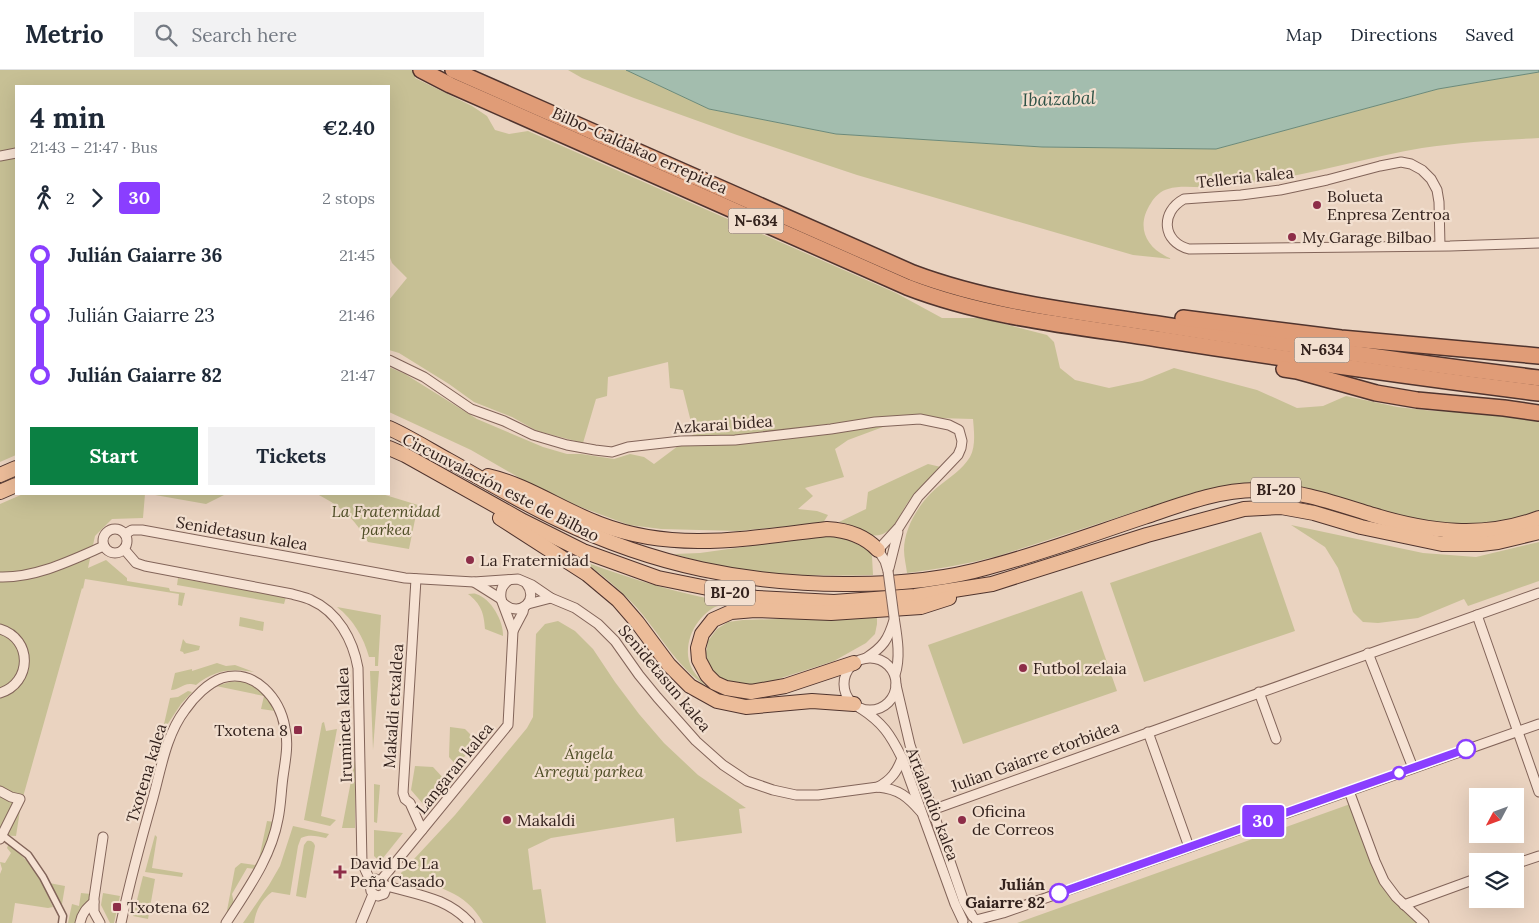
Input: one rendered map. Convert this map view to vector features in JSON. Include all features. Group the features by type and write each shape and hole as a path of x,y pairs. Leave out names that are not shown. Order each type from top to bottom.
{"highway":[{"name":"Bilbo-Galdakao errepidea","path":"422,70 450,85 613,158 926,294 996,313 1105,324"},
{"name":"Bilbo-Galdakao errepidea","path":"453,70 636,152 932,280 1105,324"},
{"name":"N-634","path":"1105,324 1142,313 1341,338 1539,356"},
{"name":"N-634","path":"1105,324 1267,356 1342,368 1539,393"},
{"name":"N-634","path":"1105,324 1539,378"},
{"name":"N-634","path":"1105,324 1143,346 1297,371 1376,393 1417,400 1539,413"}],"main road":[{"name":"Circunvalación este de Bilbao","path":"390,429 556,518 601,539 659,559 710,572 756,580 819,584 890,584 942,578 1016,560 1165,509 1224,493 1254,490 1279,490 1311,496 1394,522 1436,530 1468,531 1495,529 1527,523 1539,518"},
{"name":"Circunvalación este de Bilbao","path":"390,449 405,455 523,521 583,551 658,578 757,598 834,602 915,596 992,584 1147,535 1244,509 1281,507 1314,513 1361,527 1442,544 1498,542 1539,532"},
{"path":"390,450 587,574 618,600 669,665 690,686 717,701 746,707 812,701 857,706"},
{"path":"0,476 15,468"},
{"path":"470,472 506,480 601,525 637,535 680,542 722,541 838,530 862,537 878,550"},
{"path":"0,492 15,485"},
{"path":"859,661 785,686 751,692 726,688 715,683 707,675 699,660 698,648 702,634 713,620 731,612 754,610 831,613 921,607 992,584"}],"street":[{"path":"0,156 15,153"},
{"name":"Telleria kalea","path":"1440,246 1437,190 1431,179 1422,170 1411,164 1401,162 1280,190 1233,196 1184,199 1171,211 1167,226 1173,239 1181,247 1190,248 1440,246 1539,242"},
{"name":"Azkarai bidea","path":"390,360 424,377 471,409 504,421 533,435 567,445 612,452 628,447 681,441 735,440 830,430 875,422 920,419 954,426 961,434 962,448 918,497 900,528"},
{"path":"894,617 886,642 881,648 859,661 845,676 844,684 849,699 857,706 868,710 884,706 895,693 898,647 888,571 885,561 878,550 900,528"},
{"path":"888,571 892,551 900,528"},
{"path":"118,529 125,534 127,542 124,549 117,553 109,552 104,546 104,537 109,530 118,529"},
{"name":"Senidetasun kalea","path":"125,534 132,530 142,530 405,578 474,582 509,580"},
{"path":"0,577 37,572 104,546"},
{"name":"Irumineta kalea","path":"124,549 136,563 145,566 292,594 310,600 324,608 335,618 351,641 358,668 362,863 371,882"},
{"name":"Makaldi etxaldea","path":"416,579 403,793 405,799 410,803 422,830"},
{"path":"526,605 531,595 529,586 518,579 509,580 501,588 500,593 502,601 508,608 513,609 551,598"},
{"name":"Senidetasun kalea","path":"474,582 502,601"},
{"name":"Senidetasun kalea","path":"526,583 551,598 574,608 598,624 616,641 651,690 696,741 747,781 773,790 796,795 818,795 880,787"},
{"name":"Julian Gaiarre etorbidea","path":"932,810 1539,593"},
{"name":"Langaran kalea","path":"502,601 514,631"},
{"name":"Langaran kalea","path":"385,883 422,830 508,725 514,631 526,605"},
{"path":"1476,615 1539,792"},
{"path":"0,629 16,639 22,649 25,665 15,685 0,693"},
{"path":"1368,654 1413,768"},
{"path":"859,661 872,658 886,663 891,669 895,680"},
{"name":"Txotena kalea","path":"121,923 135,862 168,745 176,724 185,709 200,692 222,678 234,677 254,680 269,692 286,728 286,746 279,818 274,839 266,859 226,923"},
{"name":"Artalandio kalea","path":"895,680 910,745 964,902 976,920"},
{"path":"1259,692 1276,739"},
{"name":"Artalandio kalea","path":"857,706 882,724 902,758 954,904 963,922"},
{"path":"963,922 967,918 976,920 1004,913 1539,724"},
{"path":"1148,732 1189,847"},
{"path":"880,787 893,777 902,758"},
{"path":"880,787 897,791 909,799 921,812"},
{"path":"0,791 11,798 20,799 1,837 28,855 43,877 63,916 62,923"},
{"path":"1349,791 1384,881 1424,923"},
{"path":"100,923 94,912 94,902 103,837"},
{"path":"1524,861 1539,856"},
{"path":"361,923 373,894 370,888 371,882 376,879 445,903 462,914 470,923"},
{"path":"1404,904 1469,881"},
{"path":"373,894 381,895 386,892 385,883"},
{"path":"80,923 85,909 94,902"}],"green space":[{"path":"0,70 419,70 415,78 472,106 487,116 495,130 509,134 528,131 896,293 942,318 981,318 1047,335 1054,342 1060,368 1075,380 1109,388 1142,381 1174,368 1257,390 1297,408 1323,406 1346,396 1397,407 1433,411 1482,412 1539,420 1539,510 1514,519 1488,523 1434,524 1384,512 1312,489 1278,483 1243,483 1196,492 998,556 953,566 907,573 904,550 910,523 920,506 932,492 960,470 967,462 973,448 974,433 973,419 900,417 883,427 848,440 835,449 844,477 805,488 813,496 798,509 817,511 828,515 823,523 737,531 661,529 629,525 575,505 530,484 471,450 390,412 390,367 405,374 477,419 543,447 567,454 614,459 630,454 644,457 654,464 694,434 683,390 670,388 668,362 608,377 607,396 596,399 583,443 537,431 512,417 474,402 399,353 390,350 390,299 407,278 392,263 390,258 390,85 15,85 15,455 0,462"},
{"path":"568,70 626,70 709,109 836,134 1042,147 1216,149 1438,89 1539,72 1539,138 1436,146 1263,181 1228,186 1178,187 1166,190 1158,194 1151,203 1146,212 1144,229 1146,236 1155,249 1172,259 1133,255 857,175 634,98 582,78"},
{"path":"928,464 941,467 911,498 896,523 885,533 871,535 839,522 866,509 868,492"},
{"path":"21,495 145,495 143,518 112,519 95,536 88,568 106,560 127,578 127,581 169,588 170,591 185,593 182,606 178,605 179,594 85,579 21,804 16,836 0,835 0,504"},
{"path":"155,495 224,495 206,504"},
{"name":"La Fraternidad parkea","path":"319,495 385,495 418,505 409,549 368,542 358,526 334,504"},
{"path":"1291,525 1423,553 1476,557 1539,542 1539,581 1468,606 1464,599 1418,618 1378,623 1363,622 1353,612 1338,568 1325,547"},
{"name":"Futbol zelaia","path":"1261,532 1295,631 1144,682 1110,583"},
{"path":"836,534 867,549 872,556 873,575 753,572 723,567 674,554 700,553"},
{"path":"583,561 657,586 732,603 715,607 701,618 689,640 688,656 690,664 706,686 679,662 630,600"},
{"path":"178,578 286,597 284,604 177,585"},
{"name":"Futbol zelaia","path":"1082,591 1117,691 963,744 928,645"},
{"path":"468,594 482,596 487,600 496,611 503,630 503,636 485,629 481,609"},
{"path":"337,607 381,615 378,666 375,666 375,657 369,657 361,636 353,623"},
{"path":"877,616 875,634 866,643 834,661 775,680 748,686 730,683 716,675 708,663 706,653 708,641 717,629 728,622"},
{"path":"240,617 264,622 263,631 239,626"},
{"name":"Ángela Arregui parkea","path":"558,621 575,631 593,649 639,714 664,743 698,775 746,808 739,809 742,833 676,842 674,818 551,838 528,849 533,890 541,889 546,923 483,923 468,903 459,897 426,883 402,878 401,873 455,815 527,728 533,717 536,634 545,624"},
{"path":"183,639 186,643 200,646 199,650 184,654 180,651"},
{"path":"217,663 226,666 235,665 254,672 223,671 209,676 196,685 188,684 171,690 175,673 192,669 192,671"},
{"path":"370,671 379,671 373,750"},
{"path":"241,681 262,692 275,711 261,709 264,696 216,686"},
{"path":"188,691 192,692 181,704 167,725 164,724 170,698 178,697"},
{"path":"324,722 326,731 337,729 321,816 336,820 330,826 304,820 322,723"},
{"path":"450,727 465,729 477,741 457,766 449,757"},
{"path":"355,760 355,828 342,828"},
{"path":"415,766 433,767 445,780 424,805 411,790"},
{"path":"374,784 380,785 377,823 374,822"},
{"path":"1353,803 1375,861 1419,923 1017,923"},
{"path":"267,821 275,822 264,857 256,869 247,868 232,894 234,904 226,916 235,868 241,863 255,865 259,859"},
{"path":"293,826 329,834 326,838 310,836 301,838 290,895 272,892 260,906 254,923 243,923 280,866"},
{"path":"374,830 403,833 383,858 378,860 374,856"},
{"path":"155,835 157,837 152,868 183,873 182,877 145,872"},
{"path":"307,841 314,843 315,846 306,898 296,896 304,845"},
{"path":"9,843 38,874 53,907 48,908 15,903 12,923 0,923 0,874 2,869 0,862 5,863 11,853 7,848"},
{"path":"143,876 155,879 148,919 133,916"},
{"path":"49,883 65,886 62,904 60,904"},
{"path":"81,893 91,894 81,909 76,923 68,923 72,904 79,906"},
{"path":"103,893 120,896 114,923 110,923 101,905"}],"water":[{"name":"Ibaizabal","path":"626,70 1539,70 1539,72 1438,89 1216,149 1042,147 836,134 709,109"}],"bus line":[{"name":"30","path":"1059,893 1466,749"}],"place":[{"name":"Bolueta Enpresa Zentroa","path":"1317,205"},
{"name":"My Garage Bilbao","path":"1292,237"},
{"name":"La Fraternidad","path":"470,560"},
{"name":"Futbol zelaia","path":"1023,668"},
{"name":"Txotena 8","path":"298,730"},
{"name":"Makaldi","path":"507,820"},
{"name":"Oficina de Correos","path":"962,820"},
{"name":"David De La Peña Casado","path":"340,872"},
{"name":"Julián Gaiarre 82","path":"1059,893"},
{"name":"Txotena 62","path":"117,907"}]}
